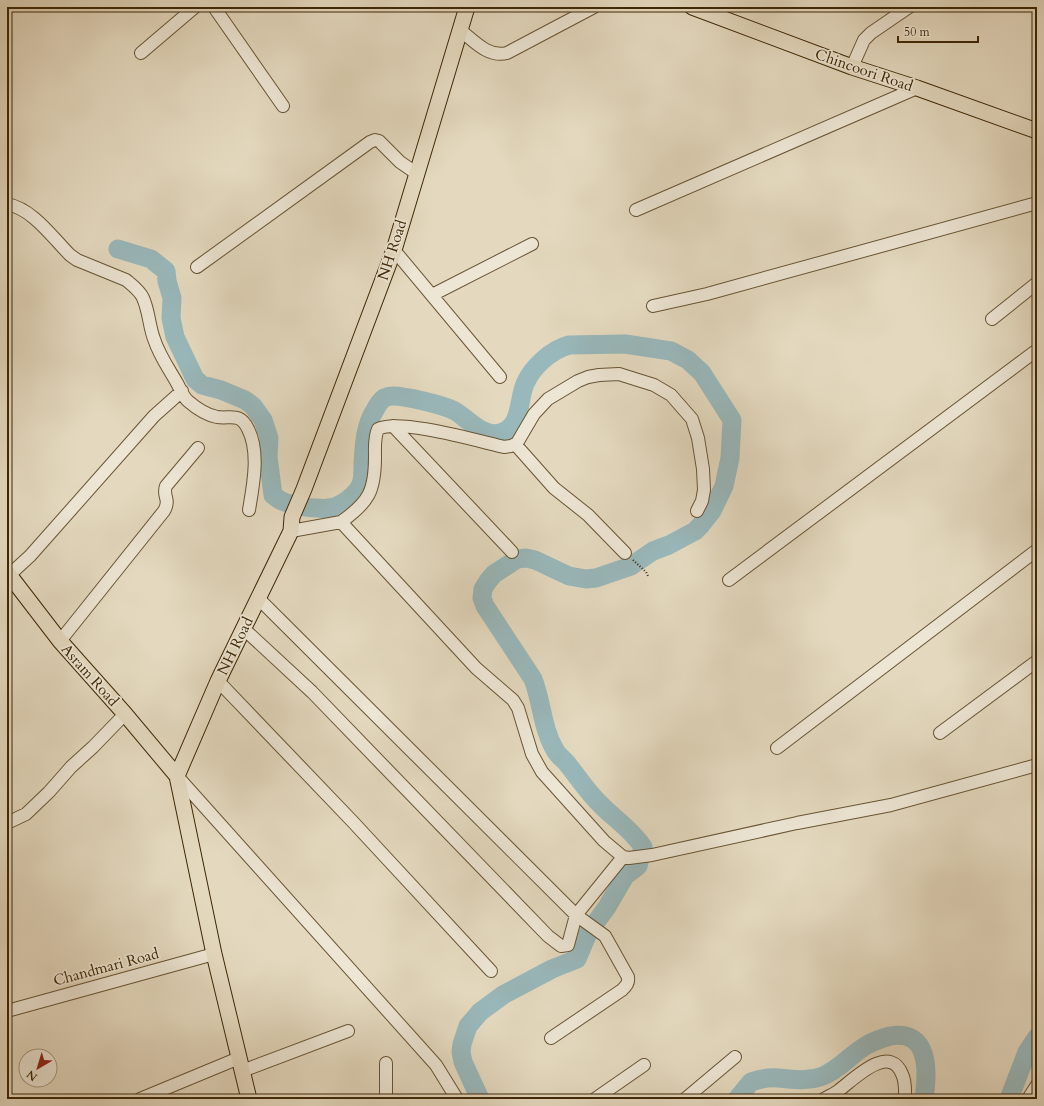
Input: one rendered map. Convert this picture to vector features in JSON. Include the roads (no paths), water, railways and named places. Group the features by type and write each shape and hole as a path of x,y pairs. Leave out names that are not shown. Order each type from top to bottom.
{"main road":[{"name":"NH Road","path":"177,776 218,681 244,629 291,524 394,250 467,7"},
{"name":"Chincoori Road","path":"692,7 852,67 917,88 1037,131"},
{"name":"Asram Road","path":"8,575 60,641 125,714 177,776"},
{"path":"177,776 214,954 249,1099"}],"street":[{"path":"141,53 196,7"},
{"path":"214,7 283,106"},
{"path":"460,30 485,50 492,54 500,55 594,7"},
{"path":"852,67 864,40 871,33 909,7"},
{"path":"636,210 917,88"},
{"path":"197,267 370,142 375,140 379,141 400,162 416,173"},
{"path":"653,306 707,294 1037,203"},
{"path":"7,204 19,207 30,213 70,255 77,260 126,280 143,298 154,340 186,400 198,409 210,415 218,417 234,416 243,421 248,428 253,441 255,471 249,510"},
{"path":"432,296 532,244"},
{"path":"394,250 500,377"},
{"path":"992,319 1037,283"},
{"path":"729,580 1037,350"},
{"path":"291,524 341,522 367,499 371,492 375,471 374,439 378,429 382,427 394,426 423,429 504,447 515,444 534,414 548,399 578,381 588,377 619,374 654,385 670,395 692,419 698,438 703,469 704,490 702,501 697,510"},
{"path":"8,575 30,556 154,416 182,391"},
{"path":"394,426 512,552"},
{"path":"515,444 554,488 588,515 625,553"},
{"path":"60,641 164,511 167,504 164,493 166,486 198,448"},
{"path":"341,522 476,668 513,700 518,708 532,754 542,772 604,841 626,857 652,855 797,823 891,805 1037,765"},
{"path":"777,748 1037,550"},
{"path":"258,598 581,918 604,936 609,943 628,977 628,981 622,990 551,1038"},
{"path":"244,629 312,692 548,936 561,946 568,945 581,918 626,857"},
{"path":"940,733 1037,661"},
{"path":"218,681 354,822 491,971"},
{"path":"7,823 26,814 35,806 50,792 71,767 125,714"},
{"path":"177,776 436,1065 456,1099"},
{"name":"Chandmari Road","path":"7,1011 214,954"},
{"path":"140,1099 241,1064 348,1031"},
{"path":"685,1099 735,1057"},
{"path":"824,1099 838,1091 872,1065 880,1062 888,1062 895,1065 902,1074 905,1099"},
{"path":"386,1063 386,1099"},
{"path":"595,1099 644,1065"},
{"path":"1028,1099 1037,1085"}],"waterway":[{"path":"118,249 151,259 166,271 172,298 171,318 175,337 195,379 202,385 221,390 245,400 253,406 263,420 269,438 268,457 273,495 280,500 297,506 322,508 333,507 349,499 357,491 362,481 365,443 369,422 378,405 384,398 399,396 434,404 455,411 483,431 496,434 503,432 509,428 516,418 525,384 532,371 549,355 562,347 569,345 625,344 671,351 688,360 702,373 732,420 730,458 724,486 712,511 695,531 669,545 653,551 631,566 596,578 586,579 569,576 535,560 526,558 517,559 494,574 483,589 482,598 485,606 533,679 547,733 556,752 593,797 629,830 643,847 638,866 625,876 607,907 588,933 577,959 552,969 503,995 480,1012 468,1026 461,1052 463,1062 480,1099"},
{"path":"737,1099 751,1082 761,1079 771,1078 800,1080 823,1076 835,1069 861,1049 878,1040 890,1036 903,1036 913,1039 924,1055 926,1065 924,1099"},
{"path":"1009,1099 1027,1052 1037,1037"}]}
